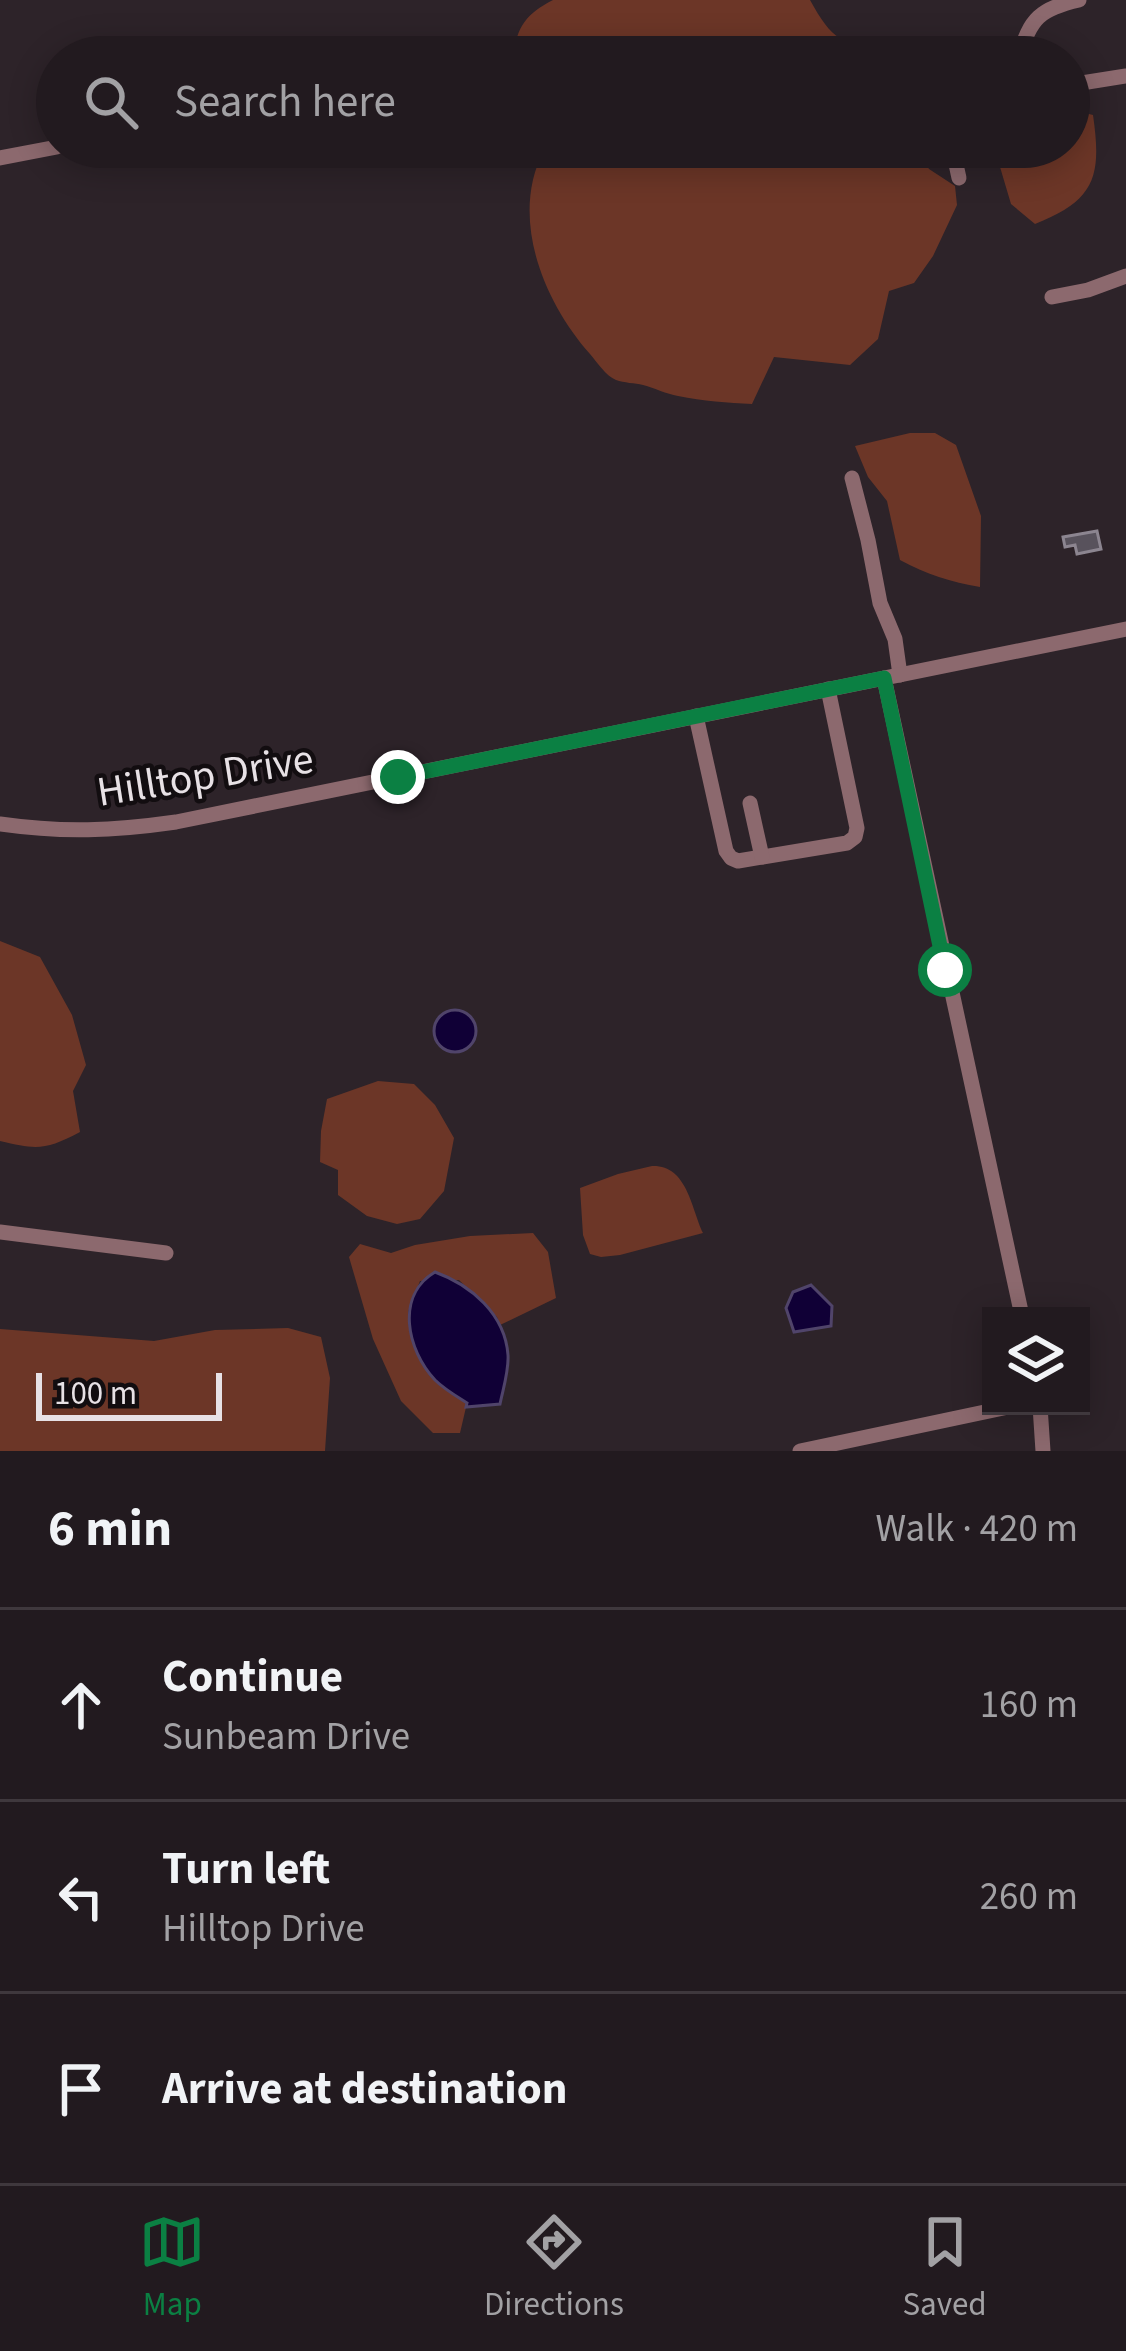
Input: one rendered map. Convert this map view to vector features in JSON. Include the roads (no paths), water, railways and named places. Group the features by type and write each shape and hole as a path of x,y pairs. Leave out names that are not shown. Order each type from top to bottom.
{"street":[{"path":"1028,36 1036,19 1050,7 1078,0"},
{"path":"1090,82 1126,76"},
{"path":"0,158 36,151"},
{"path":"957,168 959,178"},
{"path":"1052,297 1126,276"},
{"path":"852,478 880,603 895,639 892,676 1020,1307"},
{"name":"Hilltop Drive","path":"0,824 52,831 122,830 176,822 1126,629"},
{"path":"696,716 731,858 738,861 847,843 857,828 828,689"},
{"path":"750,802 762,857"},
{"path":"0,1232 166,1253"},
{"path":"800,1451 982,1413"},
{"path":"1041,1415 1043,1451"}]}
